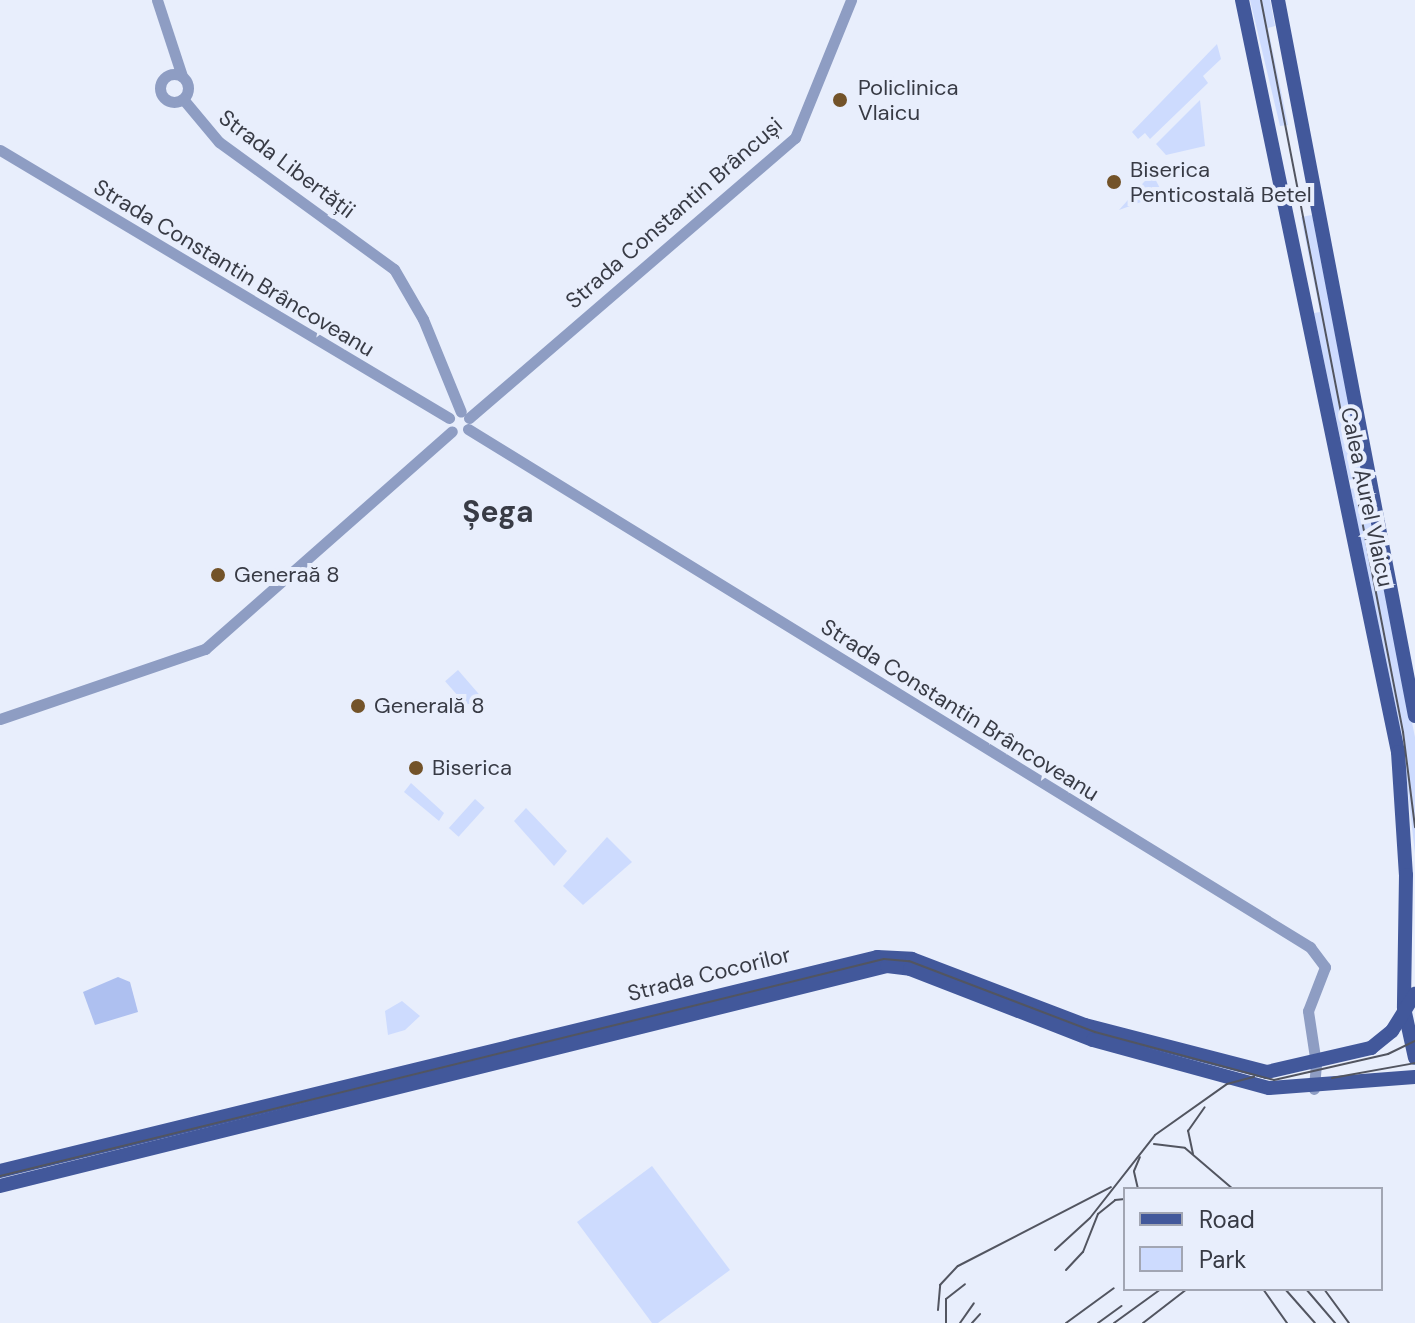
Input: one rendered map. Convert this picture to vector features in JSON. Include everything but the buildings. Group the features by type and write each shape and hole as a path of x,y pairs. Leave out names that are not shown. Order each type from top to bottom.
{"main road":[{"name":"Calea Aurel Vlaicu","path":"1242,0 1398,752 1406,875 1404,1008 1415,1058"},
{"name":"Calea Aurel Vlaicu","path":"1278,0 1415,716"},
{"name":"Strada Cocorilor","path":"0,1171 887,956 912,959 1142,1042 1262,1072 1316,1064 1376,1045 1392,1031 1404,1008"},
{"name":"Strada Cocorilor","path":"0,1186 887,966 910,969 1110,1045 1269,1088 1384,1076 1415,1077"},
{"path":"1404,1008 1415,994"}],"street":[{"path":"157,0 188,87 183,99 169,101 161,90 165,78 182,76"},
{"name":"Strada Constantin Brâncuși","path":"449,418 466,420 795,138 851,0"},
{"name":"Strada Libertății","path":"183,99 219,142 375,253 409,291 458,394 466,420"},
{"name":"Strada Constantin Brâncoveanu","path":"0,150 449,418"},
{"path":"449,418 452,431"},
{"path":"0,719 205,649 466,420"},
{"name":"Strada Constantin Brâncoveanu","path":"466,420 1310,947 1325,967 1308,1011 1316,1064 1315,1085"}],"green space":[{"path":"1250,0 1270,0 1275,26 1268,28 1288,125 1280,126"},
{"path":"1217,44 1221,59 1203,76 1208,83 1150,139 1145,133 1138,139 1132,132"},
{"path":"1200,100 1205,146 1166,155 1156,144"},
{"path":"1152,173 1163,194 1119,210"},
{"path":"1312,215 1363,477 1349,480 1314,313 1320,312 1301,217"},
{"path":"1363,486 1415,737 1415,854 1402,736 1350,489"},
{"path":"458,670 480,695 467,706 445,681"},
{"path":"411,783 444,813 439,821 404,792"},
{"path":"475,799 485,808 459,837 449,828"},
{"path":"526,808 567,851 554,866 514,821"},
{"path":"607,837 632,862 583,905 563,886"},
{"path":"402,1001 420,1016 405,1030 388,1035 385,1011"},
{"path":"652,1166 730,1270 658,1323 652,1323 577,1222"}],"shaded area":[{"path":"118,977 130,982 138,1012 95,1025 83,992"}],"tram line":[{"path":"1261,0 1403,732 1415,827"},
{"path":"0,1176 884,959 909,961 1095,1032 1274,1080 1388,1054 1415,1041"},
{"path":"1332,1078 1415,1063"},
{"path":"1055,1250 1090,1218 1155,1135 1227,1084 1254,1077"},
{"path":"1193,1154 1188,1131 1205,1107"},
{"path":"1154,1144 1185,1148 1231,1187"},
{"path":"1138,1187 1134,1171 1140,1157"},
{"path":"938,1310 940,1285 958,1266 1111,1187"},
{"path":"1066,1270 1083,1252 1098,1214 1115,1200 1123,1199"},
{"path":"946,1323 946,1299 965,1284"},
{"path":"1066,1323 1114,1288"},
{"path":"1114,1323 1158,1291"},
{"path":"1143,1323 1184,1291"},
{"path":"1264,1291 1287,1323"},
{"path":"1287,1291 1315,1323"},
{"path":"1308,1291 1335,1323"},
{"path":"1325,1291 1349,1323"},
{"path":"960,1323 974,1303"},
{"path":"1098,1323 1121,1306"},
{"path":"972,1323 980,1314"}],"place":[{"name":"Policlinica Vlaicu","path":"840,100"},
{"name":"Biserica Penticostală Betel","path":"1114,182"},
{"name":"Generaă 8","path":"218,575"},
{"name":"Generală 8","path":"358,706"},
{"name":"Biserica","path":"416,768"}],"district":[{"name":"Șega","path":"498,512"}]}
